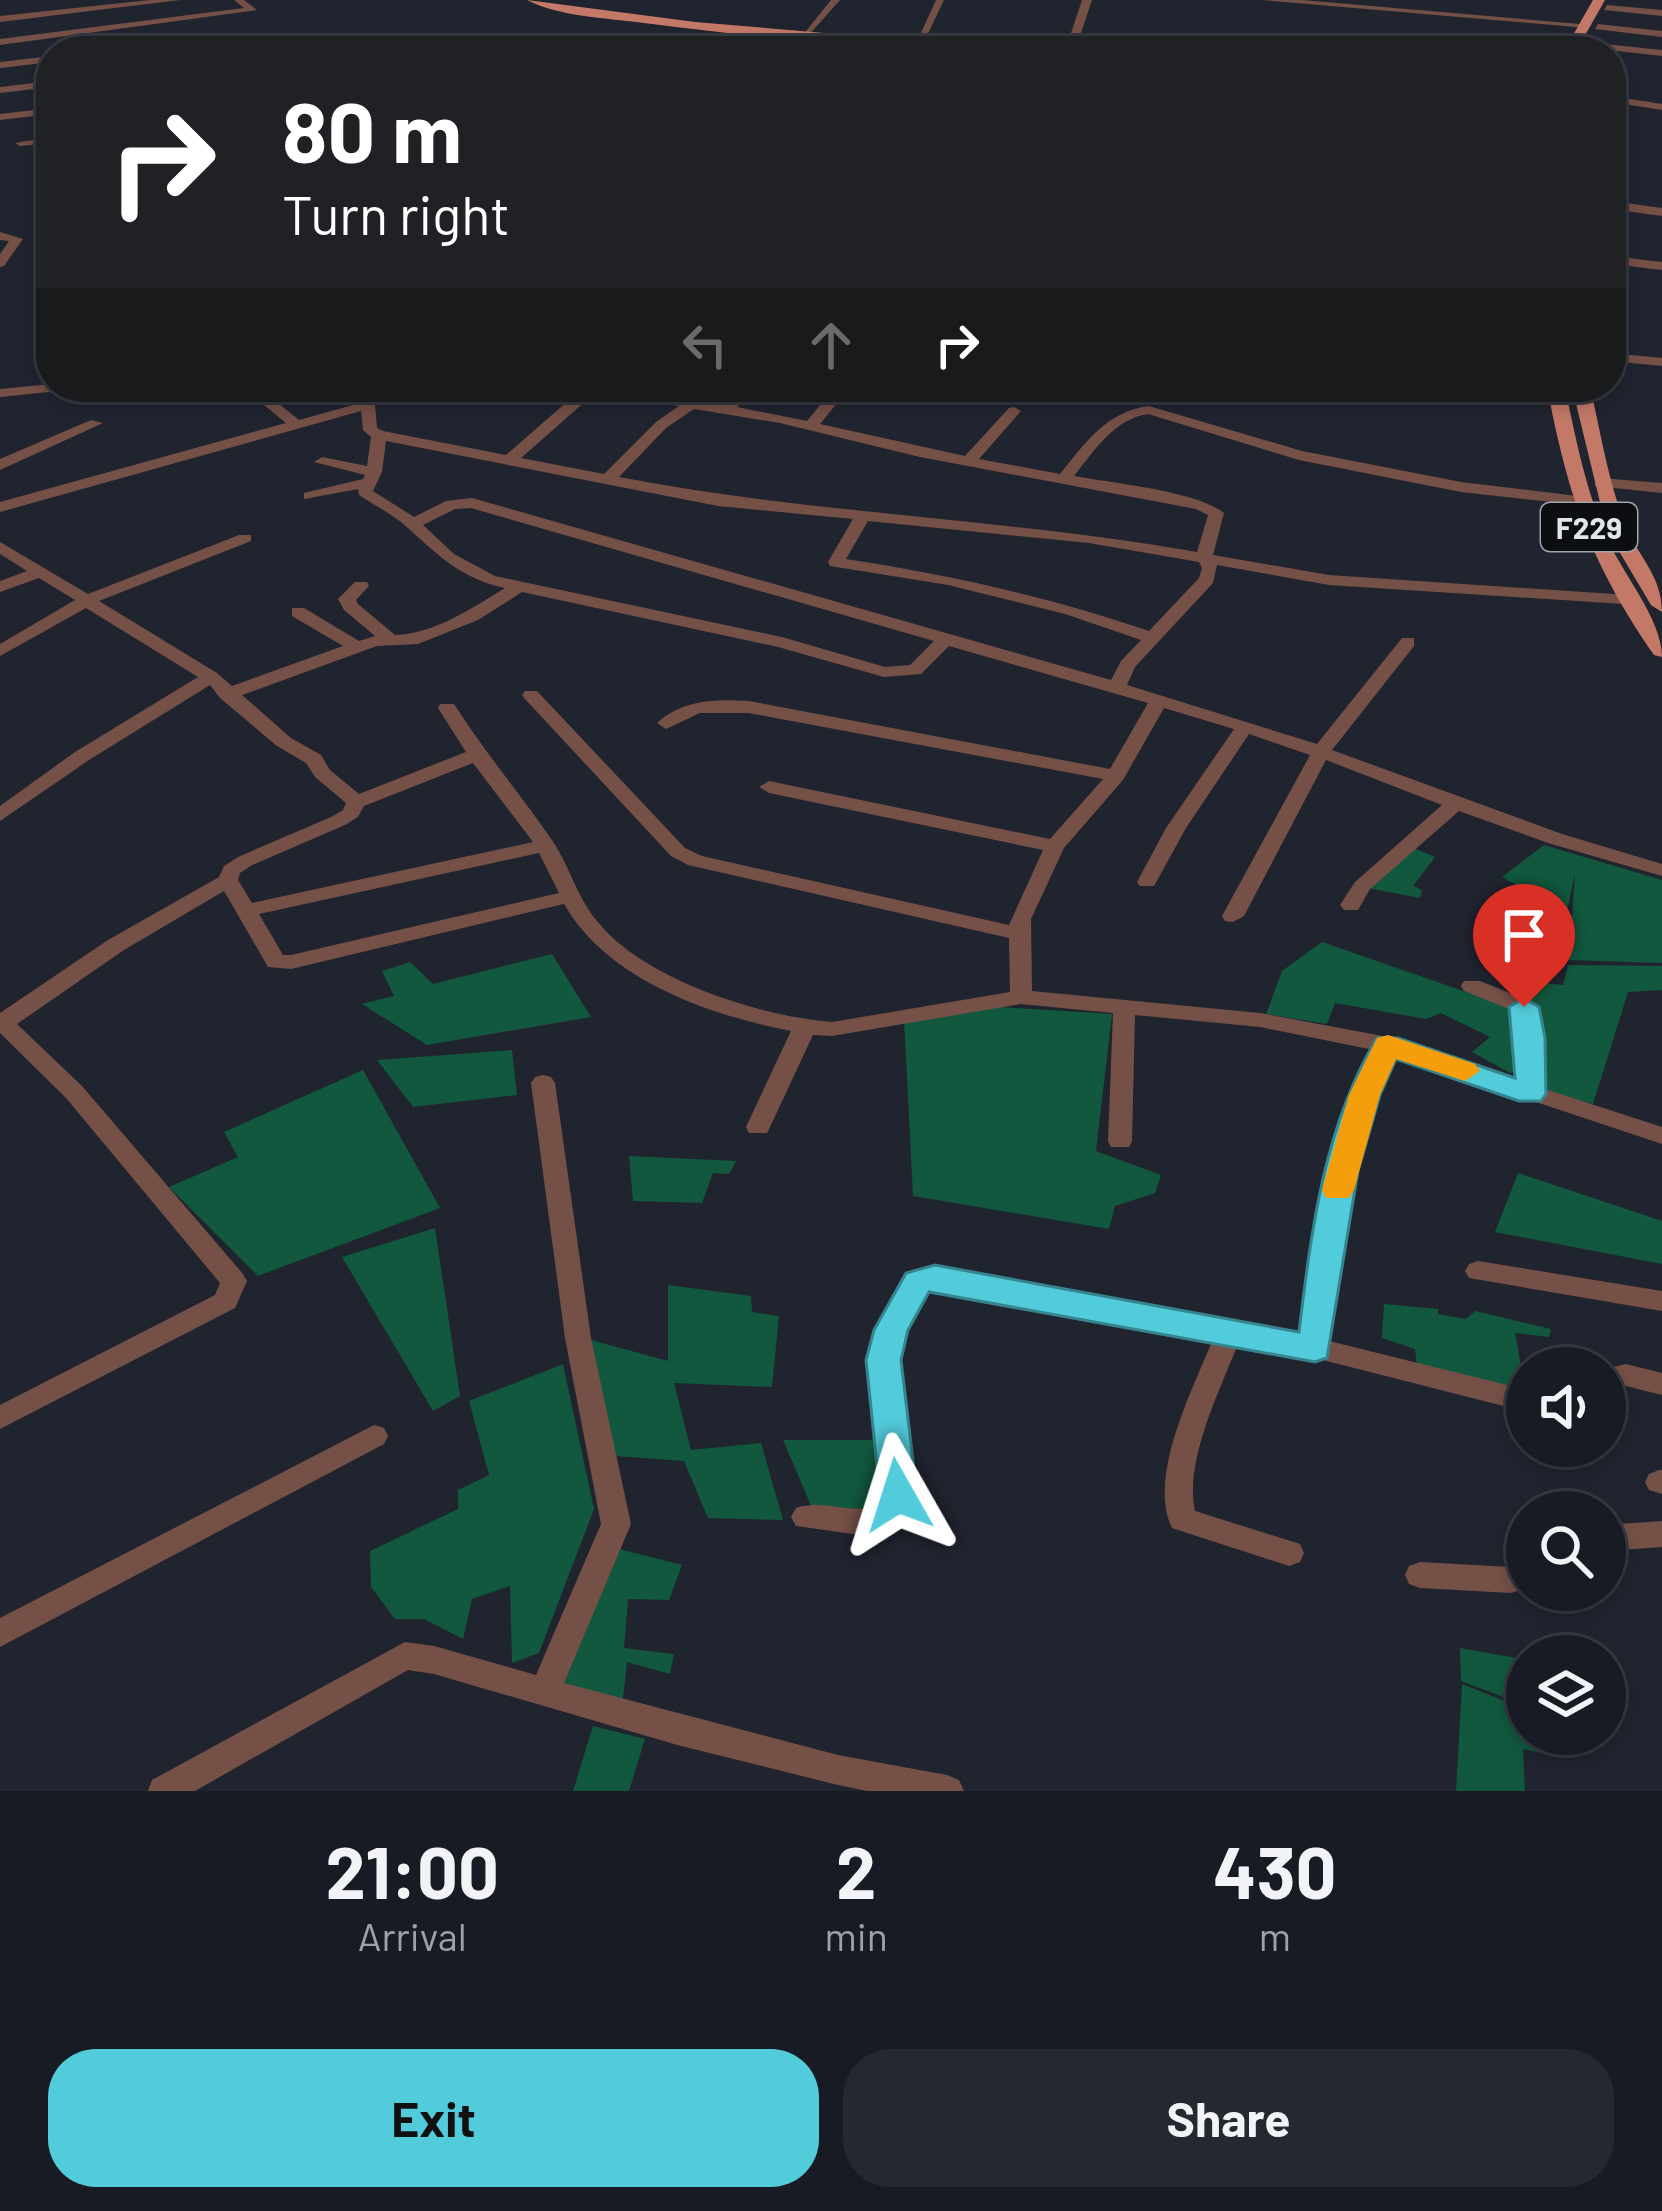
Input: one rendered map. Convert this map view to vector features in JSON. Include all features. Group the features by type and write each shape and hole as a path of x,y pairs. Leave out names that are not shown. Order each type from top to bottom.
{"main road":[{"path":"513,0 658,26 782,36"},
{"path":"533,0 632,19 822,36"},
{"path":"1586,36 1606,3"},
{"name":"F229","path":"1559,402 1580,500 1623,599 1662,650"},
{"name":"F229","path":"1584,402 1600,483 1617,530 1662,605"}],"street":[{"path":"70,0 83,10 93,36"},
{"path":"0,19 175,0"},
{"path":"99,36 252,10 238,0"},
{"path":"805,34 836,0"},
{"path":"913,36 940,0"},
{"path":"1075,36 1087,0"},
{"path":"1267,0 1525,15 1662,34"},
{"path":"1606,3 1662,13"},
{"path":"0,42 36,40"},
{"path":"1626,50 1662,52"},
{"path":"0,65 36,61"},
{"path":"0,90 36,85"},
{"path":"1626,101 1662,107"},
{"path":"0,117 36,113"},
{"path":"20,143 36,141"},
{"path":"1626,207 1662,212"},
{"path":"0,236 17,239 0,263"},
{"path":"1626,262 1662,266"},
{"path":"1626,358 1662,362"},
{"path":"0,393 36,389"},
{"path":"268,402 298,426"},
{"path":"366,402 370,430 379,435 718,501 1089,538 1329,580 1623,599"},
{"path":"512,458 575,402"},
{"path":"680,402 1201,505 1216,513 1204,556 1210,568 1197,595 1127,665 1117,687"},
{"path":"726,410 734,402"},
{"path":"810,427 831,402"},
{"path":"607,480 650,435 692,404"},
{"path":"0,507 368,405"},
{"path":"1064,478 1105,431 1129,414 1149,410 1299,455 1461,487 1580,500"},
{"path":"970,460 1014,411"},
{"path":"0,464 96,423"},
{"path":"379,435 365,492 413,524 466,571 518,587 803,647 884,672 915,670 945,640"},
{"path":"322,462 370,478"},
{"path":"310,496 370,478"},
{"path":"1600,483 1662,488"},
{"path":"413,524 452,504 472,502 1117,687 1322,751 1565,844 1662,869"},
{"path":"862,517 836,562 948,580 1037,601 1152,638"},
{"path":"0,651 88,599 245,538"},
{"path":"0,547 212,677 284,742 314,759 322,773 356,802"},
{"path":"0,586 42,572"},
{"path":"361,586 346,598 391,641"},
{"path":"226,694 358,648 412,640 472,616 518,587"},
{"path":"298,612 358,648"},
{"path":"1233,916 1322,751 1408,642"},
{"path":"0,815 82,756 212,677"},
{"path":"531,695 678,852 695,861 1017,933"},
{"path":"1022,997 1017,933 1055,847 1116,776 1159,700"},
{"path":"666,723 684,710 706,704 749,707 1116,776"},
{"path":"447,708 474,756 545,844 569,897 593,932 632,965 758,1016 804,1030 832,1029 1022,997 1260,1020 1388,1045 1662,1136"},
{"path":"1147,882 1176,828 1245,727"},
{"path":"0,1418 226,1301 234,1281 74,1092 2,1022 116,945 228,880 231,870 244,861 338,821 356,802 474,756"},
{"path":"769,787 1055,847"},
{"path":"1352,905 1362,886 1456,802"},
{"path":"249,910 545,844"},
{"path":"228,880 276,962 569,897"},
{"path":"1472,986 1524,1007 1530,1038 1530,1094"},
{"path":"1120,1141 1124,1008"},
{"path":"758,1127 804,1030"},
{"path":"1315,1348 1326,1248 1342,1171 1364,1095 1388,1045"},
{"path":"542,1083 578,1338 616,1525 544,1693"},
{"path":"1478,1271 1662,1301"},
{"path":"806,1517 847,1523 877,1522 891,1516 899,1472 884,1360 891,1330 918,1282 935,1278 1228,1336 1315,1348 1506,1396"},
{"path":"1228,1336 1191,1440 1175,1505 1182,1519 1214,1533 1289,1553"},
{"path":"1626,1375 1662,1384"},
{"path":"0,1633 374,1436"},
{"path":"1626,1537 1662,1534"},
{"path":"1420,1575 1506,1580"},
{"path":"164,1791 405,1656 838,1770 947,1791"}],"green space":[{"path":"1544,845 1662,880 1662,963 1569,960 1575,872 1564,929 1540,921 1542,899 1502,877"},
{"path":"1409,846 1435,857 1413,886 1422,890 1420,898 1368,888"},
{"path":"1322,942 1515,1009 1518,1071 1510,1073 1472,1052 1490,1037 1441,1013 1426,1019 1335,1003 1327,1024 1266,1014 1282,971"},
{"path":"552,954 591,1017 427,1045 362,1004 394,996 382,971 410,962 433,984"},
{"path":"1568,965 1662,966 1662,990 1628,992 1593,1104 1542,1090 1523,981 1563,985"},
{"path":"984,1006 1112,1014 1096,1151 1161,1175 1155,1193 1115,1206 1109,1229 913,1196 904,1020"},
{"path":"512,1050 517,1095 413,1107 377,1060"},
{"path":"363,1070 440,1208 258,1276 169,1187 238,1157 224,1132"},
{"path":"629,1156 736,1161 729,1174 713,1173 702,1203 633,1201"},
{"path":"1518,1173 1662,1221 1662,1264 1495,1232"},
{"path":"435,1228 460,1396 433,1411 342,1257"},
{"path":"668,1285 751,1296 752,1312 779,1316 772,1387 674,1383 691,1450 761,1443 783,1520 708,1518 684,1461 602,1455 580,1337 668,1361"},
{"path":"1384,1304 1438,1309 1438,1314 1466,1319 1475,1311 1551,1329 1549,1337 1515,1333 1518,1347 1506,1347 1506,1388 1417,1366 1415,1349 1382,1338"},
{"path":"563,1364 594,1509 539,1653 512,1663 510,1586 472,1599 463,1639 424,1619 395,1619 371,1587 370,1551 458,1509 458,1490 489,1475 469,1401"},
{"path":"783,1440 883,1440 885,1510 812,1508"},
{"path":"611,1547 682,1565 669,1600 628,1599 624,1648 674,1654 670,1674 627,1662 622,1708 553,1690"},
{"path":"1460,1648 1506,1656 1506,1698 1461,1681"},
{"path":"1462,1684 1506,1702 1506,1755 1523,1755 1525,1791 1456,1791"},
{"path":"593,1726 645,1739 629,1791 573,1791"}],"slow traffic":[{"path":"1338,1190 1364,1095 1388,1045 1465,1071"}],"route":[{"path":"898,1495 884,1360 891,1330 918,1282 935,1278 1228,1336 1315,1348 1326,1248 1342,1171 1364,1095 1388,1045 1530,1094 1530,1038 1524,1007"}]}
